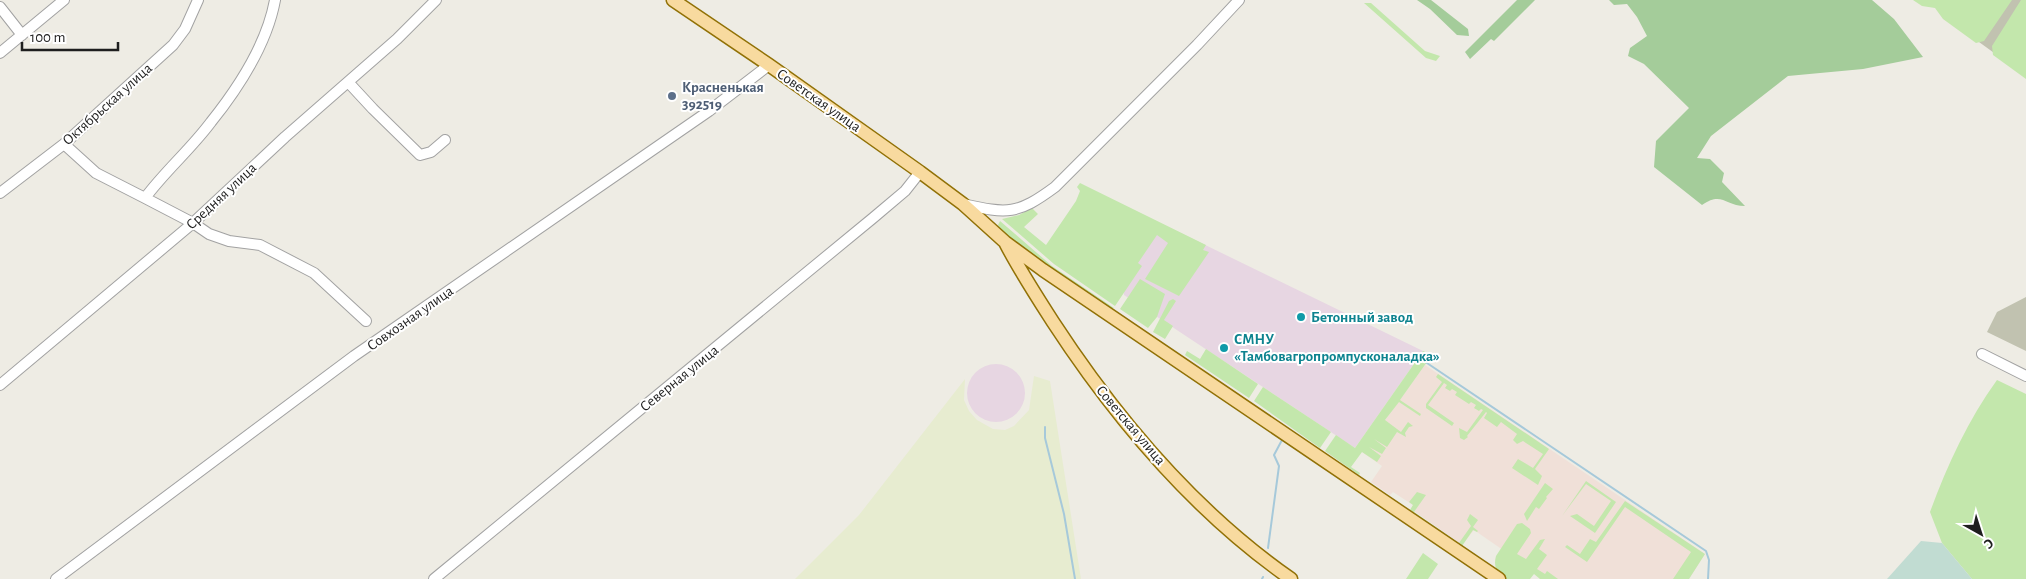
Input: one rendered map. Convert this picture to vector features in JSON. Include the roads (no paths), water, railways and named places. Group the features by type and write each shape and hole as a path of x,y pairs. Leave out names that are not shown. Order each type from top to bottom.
{"main road":[{"name":"Советская улица","path":"673,0 769,65 920,172 963,204 1005,242 1017,266 1070,347 1111,404 1149,450 1181,484 1237,536 1291,579"},
{"path":"1005,242 1318,458 1499,579"}],"street":[{"path":"0,53 64,0"},
{"name":"Октябрьская улица","path":"0,193 64,144 173,45 185,29 198,0"},
{"path":"145,198 158,180 211,123 232,94 257,52 272,18 275,0"},
{"name":"Средняя улица","path":"0,385 193,223 285,137 397,39 436,0"},
{"path":"963,204 996,212 1016,210 1033,203 1055,187 1197,45 1239,0"},
{"path":"0,7 22,35"},
{"name":"Совхозная улица","path":"56,579 354,356 709,111 769,65"},
{"path":"348,82 420,155 430,152 445,140"},
{"path":"64,144 96,173 193,223 208,234 229,241 260,245 314,274 366,321"},
{"name":"Северная улица","path":"434,579 873,218 905,191 920,172"},
{"path":"1982,354 2026,376"}],"waterway":[{"path":"1421,359 1706,551 1709,560 1708,579"},
{"path":"1045,427 1045,438 1064,514 1075,579"},
{"path":"1268,548 1279,466 1274,455 1282,440"}],"place":[{"name":"Красненькая 392519","path":"672,96"},
{"name":"Бетонный завод","path":"1301,317"},
{"name":"СМНУ «Тамбовагропромпусконаладка»","path":"1224,348"}]}
